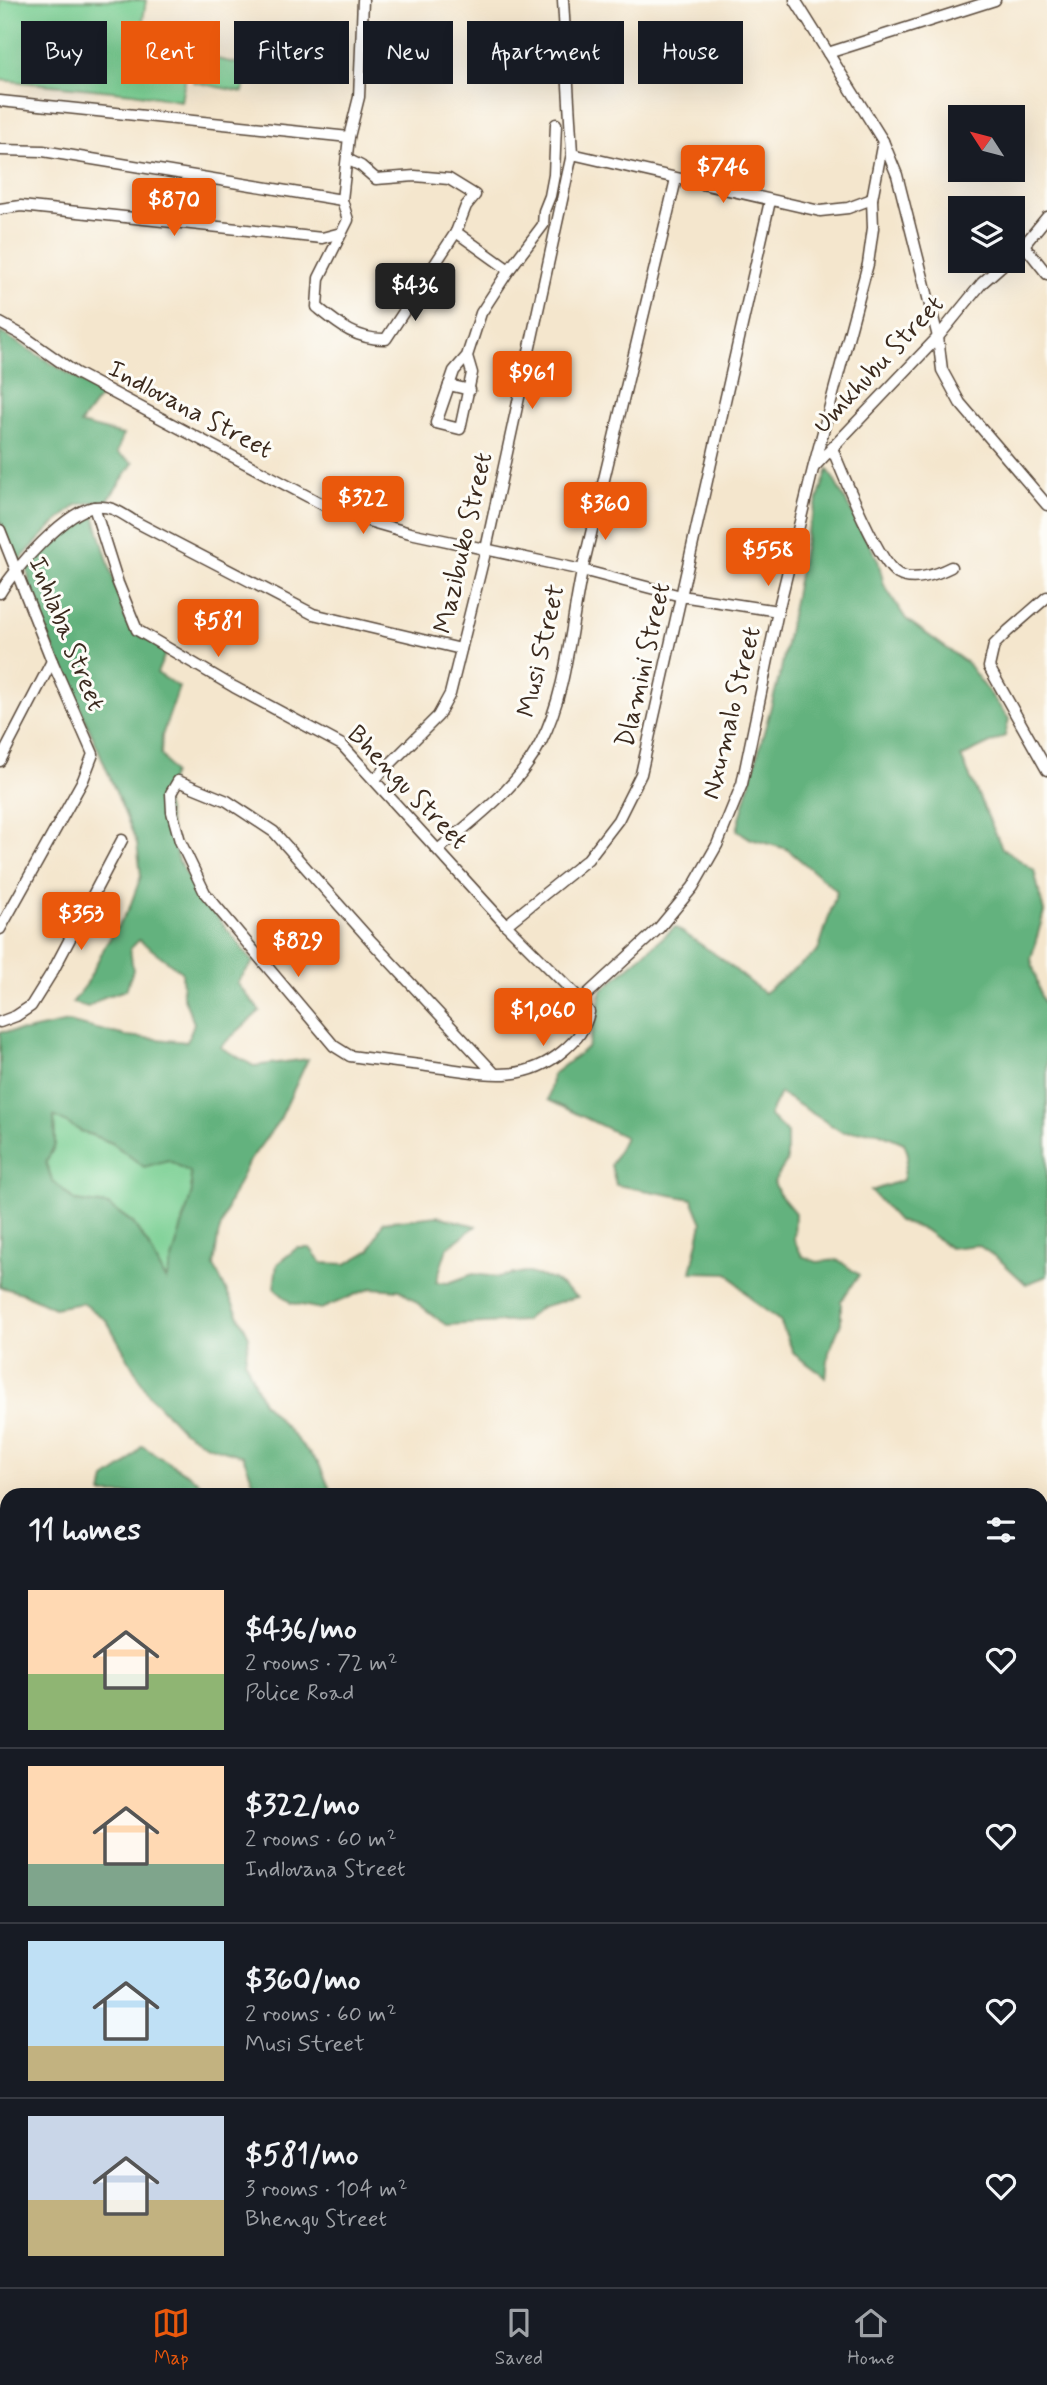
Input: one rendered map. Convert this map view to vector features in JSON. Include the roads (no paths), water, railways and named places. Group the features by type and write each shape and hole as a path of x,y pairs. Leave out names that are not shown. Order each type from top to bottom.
{"street":[{"path":"347,159 361,166 376,179 415,176 449,179 475,195 466,206 456,232 386,340 370,340 345,330 317,307 319,278 348,220 342,200 349,137 359,97 363,0"},
{"name":"Mazibuko Street","path":"374,779 438,716 450,694 486,549 572,154 563,0"},
{"path":"795,0 883,141 897,175 938,337 942,370 960,403 1047,505"},
{"path":"828,53 995,0"},
{"path":"0,101 349,137"},
{"path":"467,356 472,373 460,429 436,423 454,371 467,356 481,313 543,225 554,175 556,124"},
{"name":"Nxumalo Street","path":"581,1000 659,928 693,887 717,845 742,784 778,611 868,264 873,228 872,199 883,141"},
{"path":"0,150 43,151 342,200"},
{"path":"572,154 820,211 848,208 872,199"},
{"name":"Musi Street","path":"439,849 522,776 541,741 556,704 582,570 676,179"},
{"name":"Dlamini Street","path":"506,925 588,859 618,820 641,774 770,201"},
{"path":"0,209 21,206 321,238 341,233"},
{"path":"1025,244 1047,217"},
{"path":"456,232 509,270"},
{"path":"1025,246 1047,274"},
{"name":"Umkhubu Street","path":"813,468 938,337 993,273"},
{"name":"Indlovana Street","path":"0,323 76,373 337,512 410,533 582,570 681,596 778,611"},
{"path":"449,384 470,390"},
{"path":"832,448 864,521 894,571 906,577 915,577 941,572 951,567"},
{"path":"0,593 17,569 66,519 94,507 113,507 134,522 313,614 461,649"},
{"name":"Bhengu Street","path":"94,507 118,583 137,630 234,687 342,745 506,925 581,1000"},
{"name":"Inhlaba Street","path":"0,530 52,661 93,754 83,780 0,929"},
{"path":"1047,597 994,646 989,667 1047,770"},
{"path":"0,761 52,661"},
{"path":"495,1074 274,832 227,801 178,781 171,793 172,811 180,841 205,893 334,1046 350,1056 495,1074 524,1072 545,1066 577,1039 586,1024 589,1012 581,1000"},
{"path":"0,1022 31,1006 54,969 122,840"}]}
